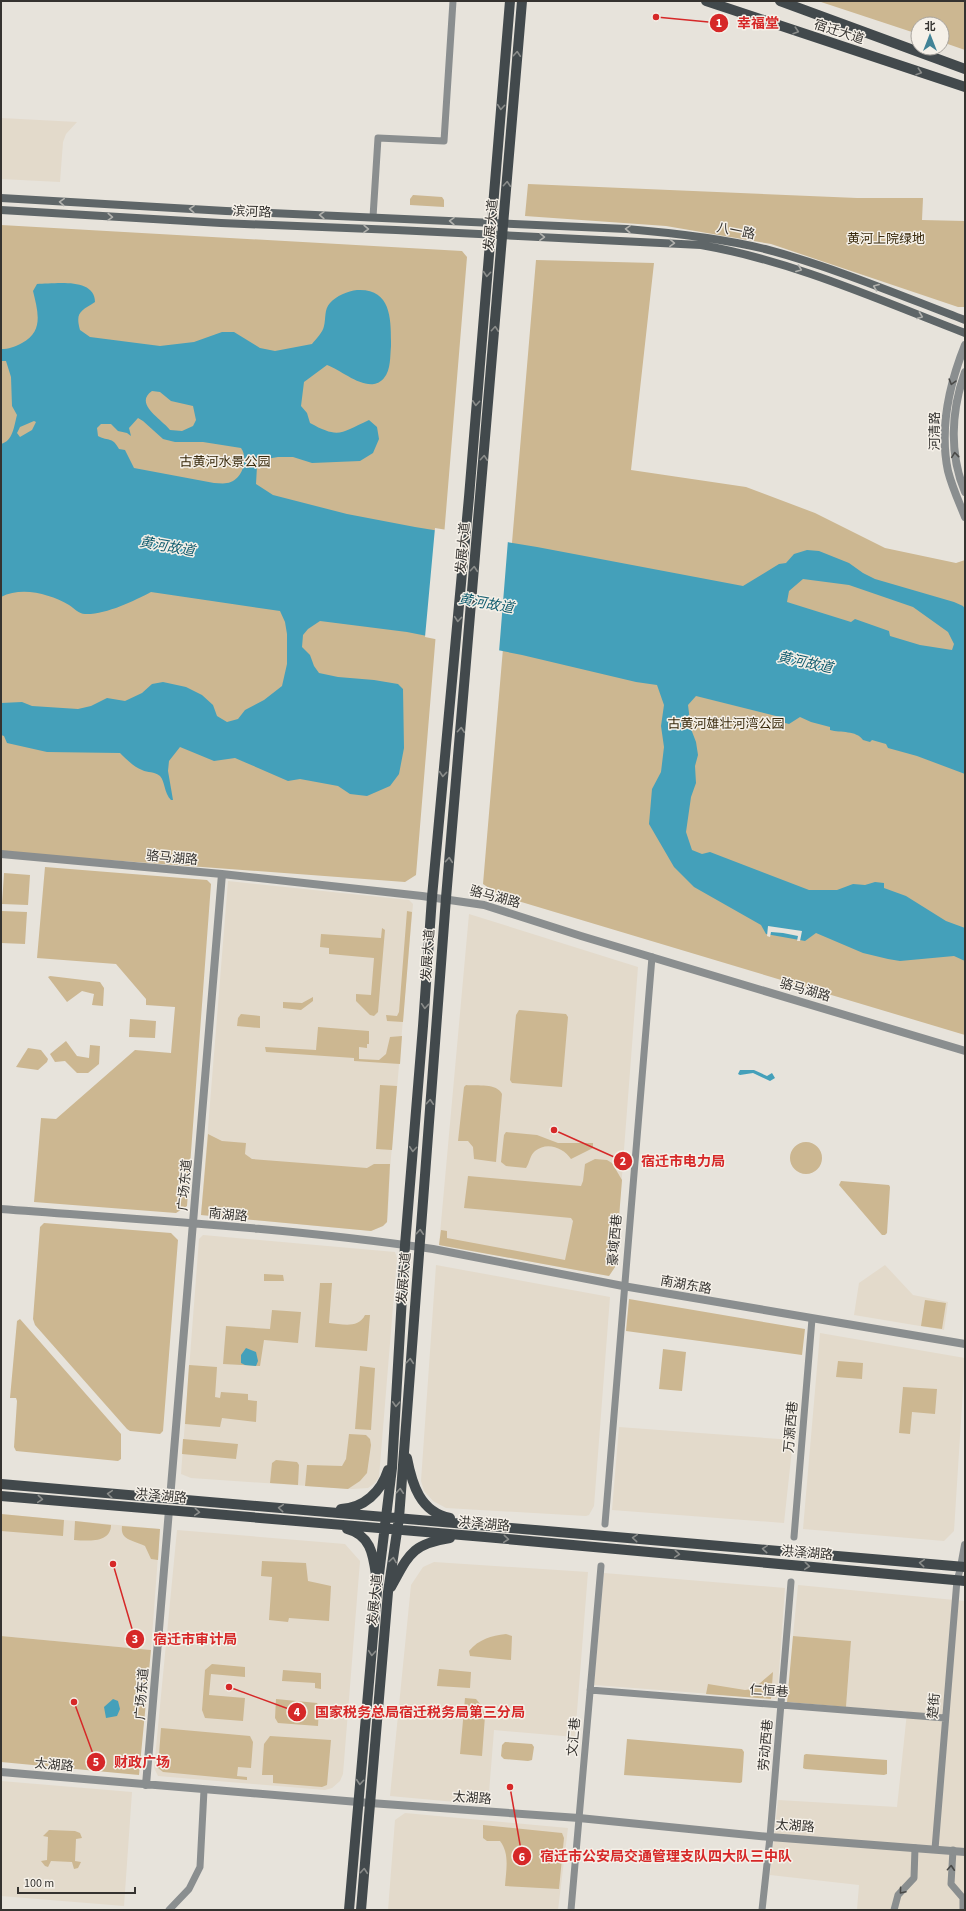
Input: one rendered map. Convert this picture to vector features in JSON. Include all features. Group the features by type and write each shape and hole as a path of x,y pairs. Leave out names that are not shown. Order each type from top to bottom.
{"main road":[{"name":"发展大道","path":"361,1910 388,1592 398,1518 405,1245 432,897 469,497 507,40 508,1"},
{"name":"发展大道","path":"349,1910 377,1591 386,1517 399,1441 419,1247 446,898 522,1"},
{"name":"宿迁大道","path":"706,1 965,87"},
{"name":"宿迁大道","path":"780,1 965,69"},
{"name":"滨河路","path":"1,198 491,222"},
{"name":"滨河路","path":"1,210 222,223 503,236"},
{"name":"八一路","path":"491,222 627,229 687,234 739,243 766,249 835,271 965,320"},
{"name":"八一路","path":"503,236 684,243 723,249 790,266 965,334"},
{"path":"320,1511 348,1509 370,1499 376,1493 387,1474 399,1441"},
{"path":"399,1441 415,1490 428,1507 436,1514 444,1517 485,1525"},
{"name":"洪泽湖路","path":"1,1484 963,1567"},
{"name":"洪泽湖路","path":"1,1496 485,1537 961,1580"},
{"path":"319,1523 355,1531 368,1541 374,1566 377,1591"},
{"path":"388,1592 406,1558 413,1551 425,1544 452,1538 485,1537"}],"street":[{"path":"373,217 378,138 444,141 453,1"},
{"name":"河清路","path":"965,345 948,398 945,436 948,470 953,489 965,517"},
{"name":"河清路","path":"965,372 956,404 954,430 956,464 965,492"},
{"name":"骆马湖路","path":"1,854 222,874 446,898 484,905 965,1051"},
{"name":"广场东道","path":"170,1499 222,874"},
{"name":"豪域西巷","path":"605,1524 652,957"},
{"name":"南湖路","path":"1,1209 194,1224 405,1245"},
{"name":"南湖东路","path":"405,1245 624,1286 965,1344"},
{"name":"万源西巷","path":"794,1537 812,1319"},
{"name":"广场东道","path":"146,1785 169,1510"},
{"path":"963,1567 965,1545"},
{"name":"文汇巷","path":"571,1910 601,1566"},
{"name":"楚街","path":"935,1849 945,1718 963,1567"},
{"name":"劳动西巷","path":"762,1910 770,1836 791,1582"},
{"name":"仁恒巷","path":"590,1690 945,1718"},
{"name":"太湖路","path":"1,1772 204,1790 579,1818 965,1852"},
{"path":"169,1910 189,1889 195,1880 200,1867 204,1790"},
{"path":"894,1910 898,1895 914,1878 915,1848"},
{"path":"953,1850 951,1884 963,1898 962,1910"}],"shaded area":[{"path":"1,118 77,122 66,134 63,142 60,182 1,179"},
{"path":"228,881 409,900 413,904 390,1169 388,1213 387,1222 383,1226 371,1231 201,1215"},
{"path":"469,914 638,967 615,1267 609,1276 439,1245"},
{"path":"203,1235 395,1252 397,1258 379,1477 375,1483 368,1488 352,1489 191,1478 181,1474 199,1239"},
{"path":"436,1265 610,1297 594,1506 589,1515 446,1508 433,1501 424,1491 421,1481"},
{"path":"885,1265 913,1295 948,1302 944,1330 854,1315 859,1283"},
{"path":"820,1333 965,1358 954,1531 944,1541 803,1529"},
{"path":"619,1427 793,1440 784,1523 612,1510"},
{"path":"1,1514 160,1529 151,1650 1,1636"},
{"path":"177,1530 345,1544 360,1561 343,1774 340,1781 332,1788 325,1790 158,1776 154,1768"},
{"path":"434,1562 588,1572 575,1737 494,1730 488,1805 390,1796 411,1585 423,1567"},
{"path":"604,1573 785,1588 777,1699 594,1685"},
{"path":"798,1585 965,1601 965,1910 857,1910 859,1885 770,1875 778,1800 897,1807 906,1722 907,1711 846,1707 851,1641 793,1636"},
{"path":"1,1781 132,1792 124,1906 1,1896"},
{"path":"405,1813 568,1828 558,1910 388,1910 395,1820"}],"green space":[{"path":"818,1 965,1 965,50 950,45 950,16 910,16 910,31"},
{"name":"黄河上院绿地","path":"528,184 857,198 923,198 922,220 965,221 965,307 958,307 771,244 666,226 525,216"},
{"path":"413,195 442,197 444,200 444,207 410,205 410,199"},
{"name":"古黄河水景公园","path":"1,225 462,251 467,257 416,875 405,882 1,852"},
{"name":"古黄河雄壮河湾公园","path":"536,260 654,263 631,470 746,487 815,513 885,548 956,563 965,560 965,1035 501,896 483,884"},
{"path":"45,867 207,880 211,884 187,1206 176,1213 34,1202 41,1118 56,1119 135,1050 171,1053 175,1007 146,1005 146,999 116,964 37,958"},
{"path":"4,873 30,875 28,905 2,904"},
{"path":"2,911 27,912 25,944 1,943"},
{"path":"407,911 412,912 403,1022 387,1021 386,1015 397,1016 399,1012"},
{"path":"382,928 385,930 378,1012 374,1016 370,1015 356,1001 356,994 371,995 374,958 329,954 329,948 320,947 321,934 381,938"},
{"path":"48,977 100,982 104,988 103,1006 92,1005 94,994 82,991 67,1002"},
{"path":"313,997 313,1001 301,1010 283,1008 283,1002 302,1003"},
{"path":"519,1010 566,1014 568,1017 562,1087 512,1083 510,1080 516,1015"},
{"path":"241,1014 260,1016 260,1028 237,1026 238,1018"},
{"path":"130,1019 156,1021 155,1038 129,1037"},
{"path":"318,1027 369,1031 369,1044 367,1044 367,1048 359,1047 359,1059 379,1060 386,1054 390,1037 402,1036 400,1064 354,1061 354,1058 266,1052 265,1047 316,1050"},
{"path":"66,1041 77,1056 89,1058 90,1045 100,1046 99,1064 88,1073 77,1073 65,1061 55,1062 50,1054"},
{"path":"28,1048 41,1050 48,1059 47,1062 38,1070 16,1067"},
{"path":"380,1085 397,1086 392,1150 376,1149"},
{"path":"466,1085 481,1085 496,1088 502,1094 496,1162 474,1159 473,1147 468,1141 458,1141 464,1087"},
{"path":"506,1132 537,1135 558,1143 593,1143 593,1148 571,1159 560,1149 545,1146 533,1153 526,1168 506,1166 501,1162 504,1135"},
{"path":"208,1134 222,1141 246,1143 245,1154 252,1159 367,1168 374,1164 390,1164 387,1222 383,1226 371,1231 201,1215"},
{"path":"803,1142 809,1142 819,1149 822,1158 821,1164 815,1171 809,1174 803,1174 793,1167 790,1161 790,1155 797,1145"},
{"path":"595,1159 607,1160 612,1163 622,1180 615,1267 609,1276 439,1245 441,1230 447,1231 447,1238 565,1260 573,1221 571,1218 464,1208 468,1176 581,1186 585,1164"},
{"path":"841,1181 889,1185 887,1233 885,1235 882,1235 839,1185"},
{"path":"44,1223 171,1233 178,1240 163,1431 160,1434 130,1431 127,1429 35,1325 33,1319 40,1227"},
{"path":"264,1274 283,1275 284,1281 264,1281"},
{"path":"320,1283 332,1283 329,1323 349,1325 358,1322 365,1315 370,1315 367,1351 315,1347"},
{"path":"629,1299 805,1329 802,1355 626,1331"},
{"path":"925,1300 946,1303 942,1329 921,1326"},
{"path":"272,1310 301,1312 298,1343 264,1340 260,1366 223,1364 226,1326 270,1329"},
{"path":"20,1319 121,1434 121,1459 118,1461 16,1451 14,1447 17,1401 16,1398 10,1398 17,1321"},
{"path":"663,1349 686,1352 682,1391 659,1389"},
{"path":"838,1361 863,1363 862,1379 836,1377"},
{"path":"189,1365 217,1367 215,1397 220,1398 221,1392 248,1394 248,1400 257,1401 256,1422 222,1418 220,1427 185,1424"},
{"path":"360,1366 375,1368 371,1430 355,1429"},
{"path":"903,1387 937,1389 935,1414 912,1412 910,1434 899,1433"},
{"path":"349,1434 366,1435 370,1439 371,1445 367,1473 360,1481 348,1489 305,1486 307,1465 342,1466 346,1459"},
{"path":"183,1439 238,1444 236,1459 182,1454"},
{"path":"276,1460 297,1462 299,1465 298,1485 270,1483 272,1463"},
{"path":"1,1514 64,1520 63,1536 1,1531"},
{"path":"75,1521 111,1525 110,1531 103,1538 98,1540 74,1540"},
{"path":"122,1526 160,1529 158,1560 151,1559 145,1546 125,1537 123,1535"},
{"path":"262,1561 306,1563 308,1581 331,1586 329,1621 289,1618 288,1622 269,1620 272,1577 261,1576"},
{"path":"506,1634 512,1636 511,1660 470,1656 469,1651 481,1641 490,1637"},
{"path":"1,1636 151,1650 139,1775 1,1762"},
{"path":"793,1636 851,1641 846,1707 787,1702"},
{"path":"212,1664 245,1667 245,1677 211,1674 209,1695 245,1698 243,1721 205,1718 202,1710 205,1670"},
{"path":"439,1669 471,1672 470,1688 437,1686"},
{"path":"283,1670 321,1673 321,1689 315,1688 315,1683 282,1681"},
{"path":"773,1672 771,1699 706,1694 708,1684 745,1690 753,1689"},
{"path":"465,1698 476,1699 481,1705 485,1716 482,1756 460,1754"},
{"path":"276,1699 317,1703 319,1707 318,1726 278,1723 275,1718"},
{"path":"161,1728 250,1736 253,1742 251,1768 238,1767 237,1776 247,1777 247,1780 163,1772 158,1768"},
{"path":"270,1736 331,1740 327,1785 322,1787 273,1783 273,1775 262,1775 264,1744"},
{"path":"627,1739 742,1749 744,1752 742,1782 624,1775"},
{"path":"505,1742 532,1744 534,1747 532,1760 504,1759 501,1756 502,1745"},
{"path":"804,1755 887,1760 887,1774 805,1769 803,1768"},
{"path":"483,1825 562,1833 564,1838 559,1889 505,1886 507,1862 505,1851 500,1841 487,1841 483,1838"},
{"path":"49,1830 75,1831 80,1833 82,1838 76,1839 75,1861 81,1862 78,1868 74,1869 72,1862 51,1861 48,1867 41,1861 47,1860 48,1837 43,1836"}],"water":[{"name":"黄河故道","path":"53,283 81,285 88,289 93,294 95,302 80,313 78,319 80,330 90,337 160,346 194,342 222,332 234,332 260,348 275,351 312,344 323,328 328,305 339,296 350,291 357,290 369,291 377,294 383,300 387,308 391,326 390,358 386,375 378,383 362,383 327,365 304,382 301,406 307,413 310,423 334,433 346,431 369,420 377,427 379,439 373,453 360,461 312,463 293,457 266,459 257,466 256,484 273,495 347,514 537,547 743,586 779,564 786,563 794,554 807,550 819,551 849,563 875,579 963,606 965,609 965,774 917,756 888,748 886,744 872,740 870,742 863,740 852,733 830,730 830,727 811,722 800,717 789,724 785,723 780,726 783,720 780,717 696,696 688,705 691,729 696,742 698,755 695,766 696,783 691,797 686,832 692,850 702,854 710,852 809,890 837,890 853,884 865,885 875,882 884,883 884,888 906,896 946,921 965,928 965,961 954,956 900,961 863,953 816,933 805,941 766,934 761,925 694,887 674,867 649,824 652,789 661,772 664,747 661,726 664,705 657,685 636,682 522,655 407,632 320,621 308,629 303,635 302,647 310,655 314,666 319,673 338,677 398,684 403,689 404,748 399,774 390,786 367,796 350,794 338,786 300,779 288,781 235,758 214,761 180,747 169,761 168,771 173,800 171,800 160,776 156,773 139,769 130,763 120,753 47,752 7,743 4,736 1,735 1,703 22,702 32,706 78,709 91,706 107,698 125,701 142,693 152,684 163,682 186,687 202,695 213,705 217,716 227,722 238,719 245,710 264,700 282,686 287,664 287,634 285,622 280,611 151,592 110,610 93,614 83,614 61,601 36,593 18,592 1,597 1,444 8,440 11,436 17,415 12,406 11,377 6,361 1,361 1,349 12,348 22,343 34,333 38,320 38,314 33,291 37,284","holes":["152,391 160,392 171,401 193,406 196,420 193,426 182,431 170,430 151,412 146,401 147,396","138,418 163,439 175,442 203,442 241,448 244,458 243,469 237,478 232,481 227,483 214,483 134,468 125,450 119,449 114,442 98,436 97,428 101,424 111,424 118,431 127,433 131,436 129,428","34,421 36,422 32,430 20,437 17,433 20,427","803,579 849,585 913,607 948,632 954,644 952,650 920,645 890,636 889,631 855,619 851,622 787,602 789,591"]},
{"path":"740,1070 754,1070 767,1076 772,1073 775,1078 770,1081 753,1073 740,1075 738,1074"},
{"path":"246,1348 256,1352 258,1361 256,1366 241,1363 241,1355"},
{"path":"113,1699 118,1701 120,1709 117,1716 106,1718 104,1707"}],"pier":[{"path":"435,528 508,540 499,652 425,637"},
{"path":"768,926 802,931 800,941 797,941 798,936 783,933 771,932 770,937 767,936"}],"place":[{"name":"幸福堂","path":"656,17"},
{"name":"宿迁市电力局","path":"554,1130"},
{"name":"宿迁市审计局","path":"113,1564"},
{"name":"国家税务总局宿迁税务局第三分局","path":"229,1687"},
{"name":"财政广场","path":"74,1702"},
{"name":"宿迁市公安局交通管理支队四大队三中队","path":"510,1787"}]}
